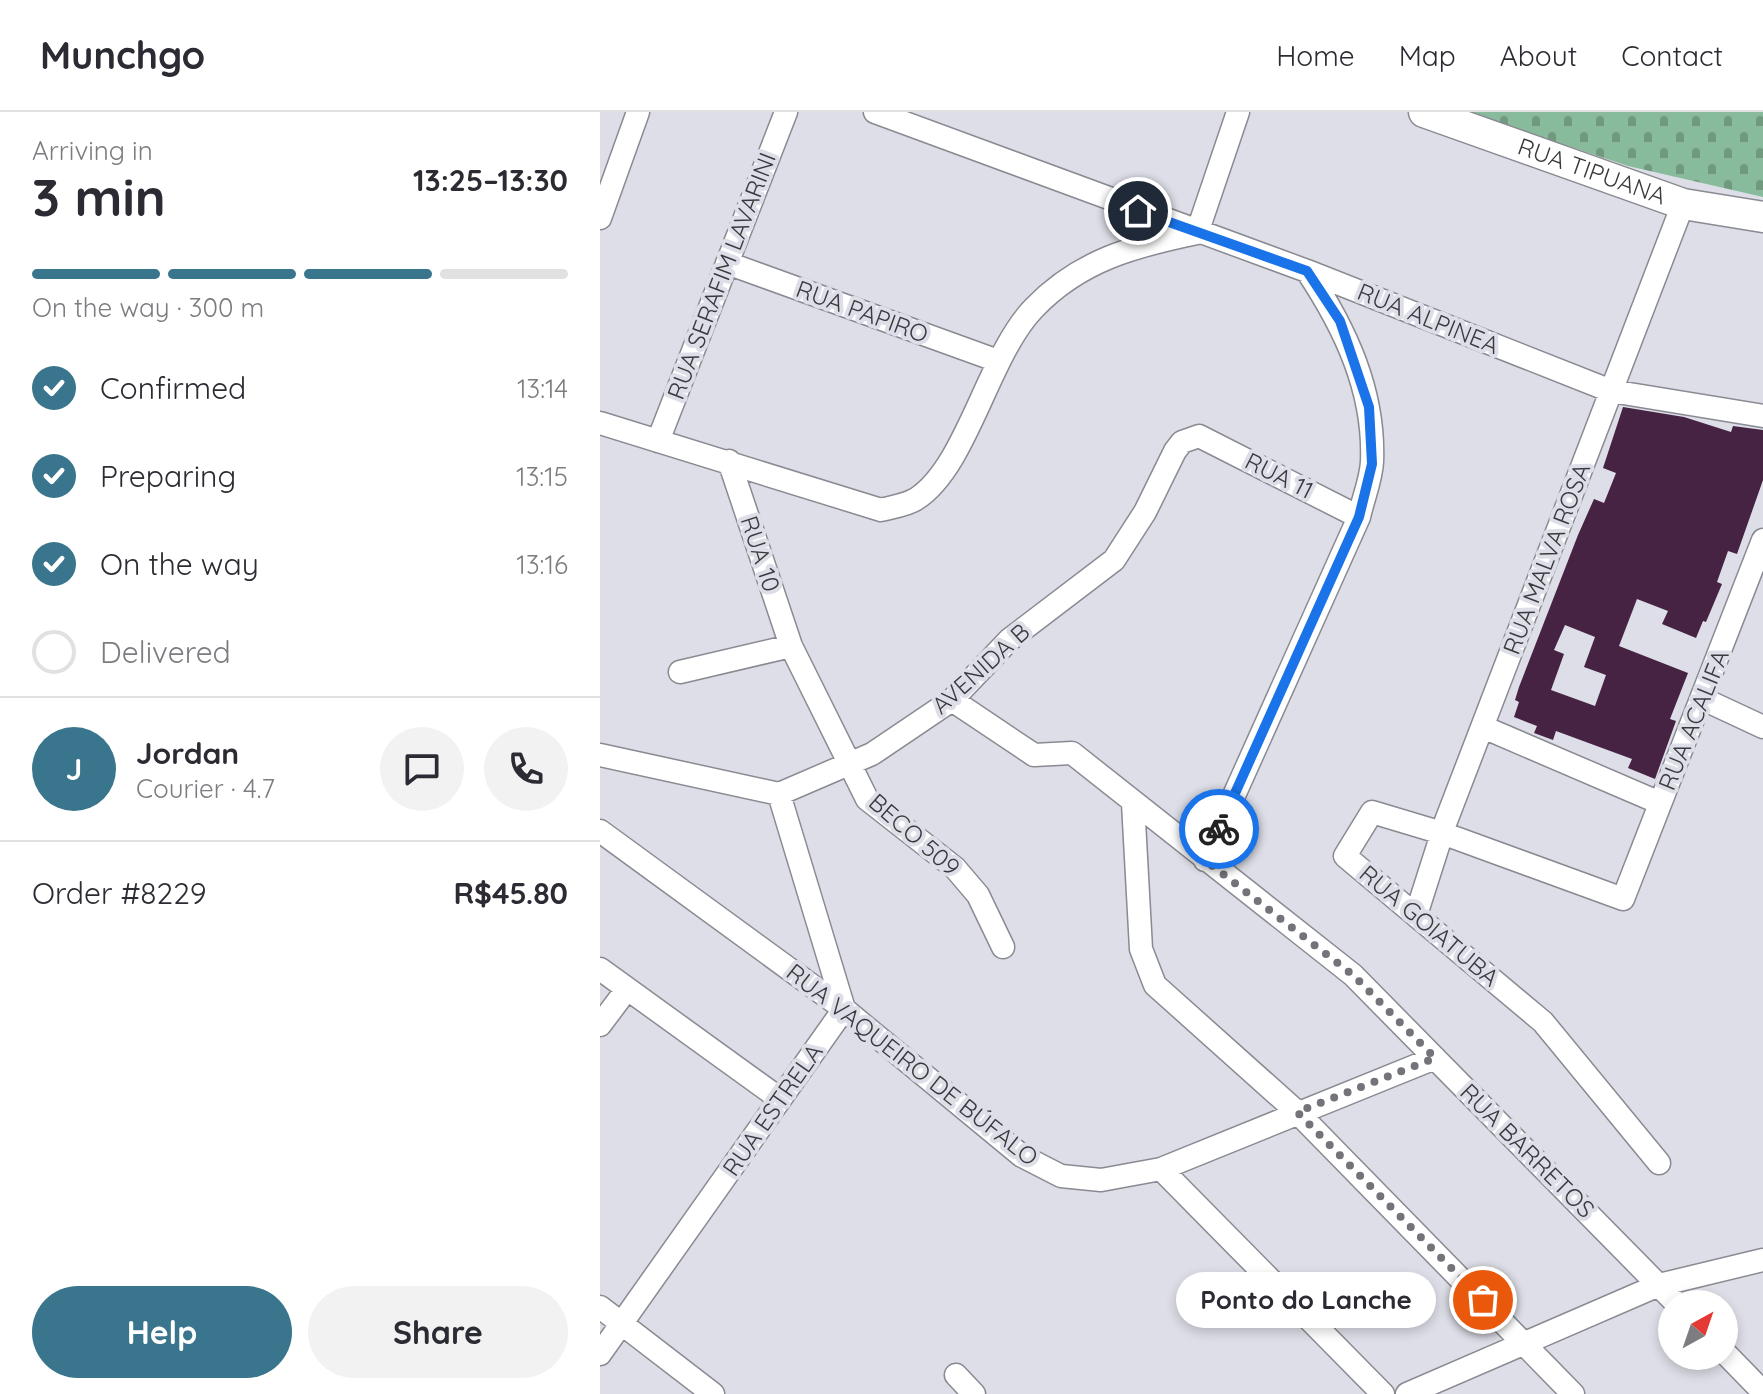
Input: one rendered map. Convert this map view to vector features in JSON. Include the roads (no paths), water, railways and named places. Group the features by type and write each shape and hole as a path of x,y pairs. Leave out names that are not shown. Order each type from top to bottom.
{"street":[{"path":"600,218 638,112"},
{"name":"RUA SERAFIM LAVARINI","path":"658,441 786,112"},
{"name":"RUA ALPINEA","path":"875,112 1307,271 1611,391 1763,416"},
{"path":"600,423 881,510 916,499 949,464 998,361 1033,309 1077,272 1128,247 1197,233 1238,112"},
{"name":"RUA TIPUANA","path":"1424,112 1683,204 1763,217"},
{"name":"RUA MALVA ROSA","path":"1416,915 1442,833 1683,204"},
{"name":"RUA PAPIRO","path":"727,263 998,361"},
{"path":"1205,860 1359,517 1372,464 1369,407 1340,321 1307,271"},
{"name":"RUA 11","path":"1199,436 1359,517"},
{"name":"AVENIDA B","path":"779,794 872,754 952,700 1009,640 1114,560 1145,512 1175,451 1182,442 1199,436"},
{"name":"RUA 10","path":"729,461 791,646 848,764"},
{"name":"RUA ACALIFA","path":"1623,899 1763,540"},
{"path":"680,672 791,646"},
{"path":"1703,699 1763,727"},
{"name":"RUA BARRETOS","path":"952,700 1034,755 1072,753 1353,975 1664,1290"},
{"path":"1483,727 1660,803"},
{"path":"600,755 779,794 844,1009"},
{"name":"BECO 509","path":"848,764 867,799 955,868 978,895 1003,947"},
{"path":"1133,803 1141,949 1155,985 1297,1112 1573,1394"},
{"name":"RUA GOIATUBA","path":"1623,899 1442,833 1372,812 1345,856 1543,1022 1659,1163"},
{"name":"RUA VAQUEIRO DE BÚFALO","path":"600,831 844,1009 1022,1156 1061,1176 1101,1180 1161,1169 1435,1058"},
{"path":"600,969 780,1099"},
{"path":"600,1025 627,989"},
{"name":"RUA ESTRELA","path":"600,1354 844,1009"},
{"path":"1161,1169 1383,1394"},
{"path":"1407,1394 1659,1285 1763,1260"},
{"path":"600,1307 713,1394"},
{"path":"1738,1366 1763,1392"},
{"path":"956,1375 974,1394"}],"place":[{"name":"Ponto do Lanche","path":"1483,1300"}]}
